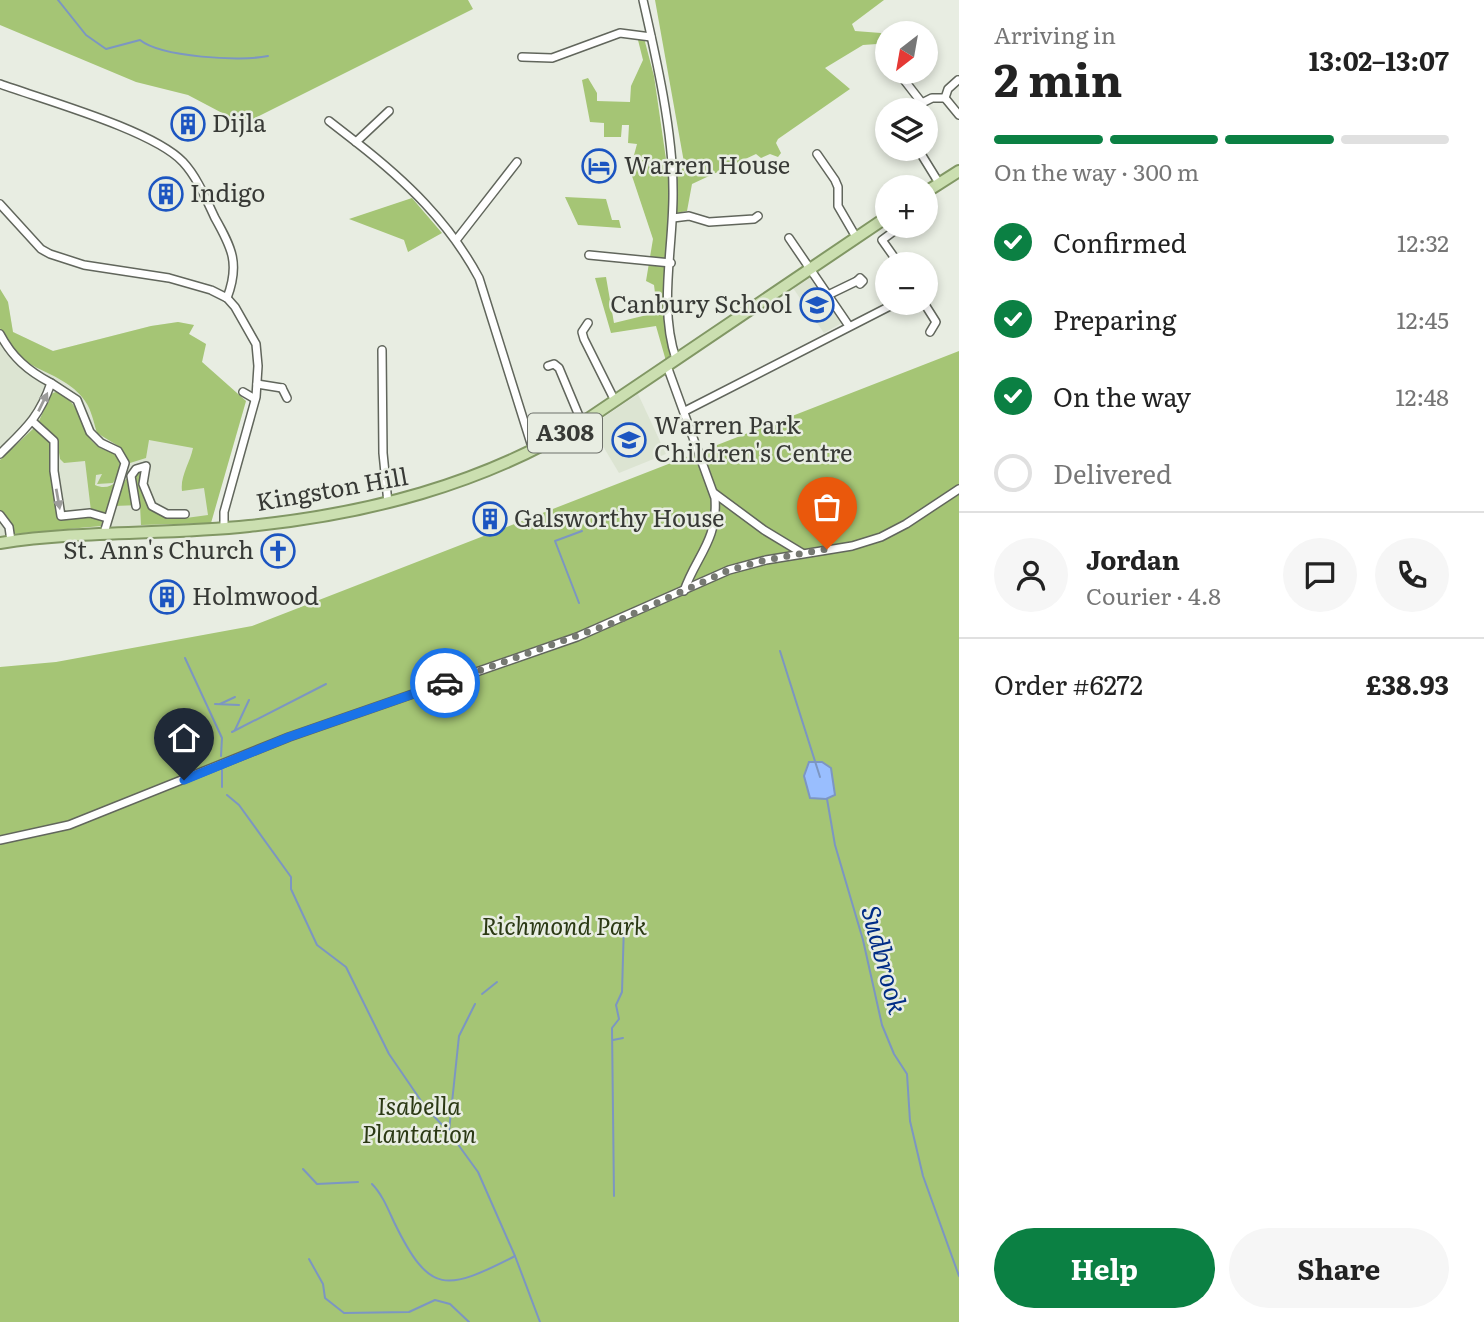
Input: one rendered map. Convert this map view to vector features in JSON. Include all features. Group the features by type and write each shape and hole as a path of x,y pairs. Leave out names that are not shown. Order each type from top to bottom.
{"main road":[{"path":"939,183 959,171"},
{"name":"Kingston Hill","path":"6,542 104,533 223,528 300,520 388,504 444,487 533,450 582,423 875,225"}],"street":[{"path":"643,0 672,169 673,218 667,306 672,362 685,411 714,493 716,513 712,536 684,592"},
{"path":"522,57 559,56 620,33 651,37"},
{"path":"945,98 948,89 958,80"},
{"path":"0,84 123,128 176,155 192,175 233,254 235,273 227,298"},
{"path":"907,84 922,103 932,98 945,98"},
{"path":"945,98 959,115"},
{"path":"356,142 389,111"},
{"path":"329,121 400,178 457,239 479,278 533,450"},
{"path":"817,154 835,180 838,187 838,206 856,237"},
{"path":"925,161 939,183"},
{"path":"457,239 517,162"},
{"path":"0,204 41,249 50,254 84,265 169,278 211,290 227,298 256,344 257,384 224,512 223,528"},
{"path":"673,218 689,216 709,222 754,219 758,216"},
{"path":"789,237 849,326"},
{"path":"885,238 882,240 890,252"},
{"path":"589,255 671,263"},
{"path":"828,295 860,278 872,287"},
{"path":"685,411 875,313"},
{"path":"932,315 936,322"},
{"path":"930,332 936,322 944,320"},
{"path":"589,323 582,332 584,339 615,401"},
{"path":"0,334 20,362 77,400 96,439 118,451 125,463 136,506"},
{"path":"382,350 383,453 388,504"},
{"path":"548,366 554,364 559,368 582,423"},
{"path":"282,388 288,381"},
{"path":"0,454 32,421 47,400 51,383"},
{"path":"257,384 282,388"},
{"path":"282,388 287,398"},
{"path":"243,392 255,399"},
{"path":"32,421 54,441 54,471 61,516 90,513 107,518"},
{"path":"104,533 107,518 127,477 136,469 146,466 144,484 152,506 167,514 185,514"},
{"path":"0,840 69,825 289,737 577,637 729,570 803,553 852,546 881,537 906,524 959,488"},
{"path":"714,493 764,530 803,553"},
{"path":"0,515 9,527 6,542"}],"shaded area":[{"name":"Canbury School","path":"809,277 842,323 824,333 793,288"},
{"path":"0,289 8,302 13,332 53,351 151,326 178,322 194,325 189,334 206,344 202,362 246,401 211,523 75,528 0,537"},
{"name":"Warren Park Children's Centre","path":"638,394 666,454 619,473 591,426"}],"green space":[{"path":"0,0 468,0 473,9 243,124 188,95 136,82 0,25"},
{"path":"655,0 884,0 852,24 855,31 875,33 875,44 863,45 825,68 850,89 778,139 776,143 781,153 778,157 770,154 761,158 756,154 692,184 687,211 676,213 676,170 685,168"},
{"path":"637,36 644,38 654,76 669,180 665,306 672,356 666,361 656,326 611,333 595,278 606,277 614,323 651,314 656,301 654,285 646,281 653,239 630,170 637,144 628,143 629,125 622,125 621,137 604,137 604,123 590,122 582,80 588,78 597,93 597,101 630,102 631,86 643,60"},
{"path":"565,197 606,199 612,220 619,220 621,228 578,225"},
{"path":"412,198 442,233 408,252 404,240 349,219"},
{"path":"0,289 8,302 13,332 53,351 151,326 178,322 194,325 189,334 206,344 202,362 246,401 211,523 141,525 140,505 114,506 125,480 142,470 145,473 142,485 153,509 186,518 208,515 204,488 182,491 182,480 193,448 149,440 146,458 130,463 120,447 97,433 88,405 72,387 25,361 6,342 0,328"},
{"name":"Richmond Park","path":"959,351 959,1322 0,1322 0,667 56,662 252,626"},
{"path":"58,391 73,405 89,438 98,447 115,455 120,462 119,473 113,483 97,484 102,474 96,475 95,485 98,486 107,487 118,481 106,515 91,511 85,461 64,463 60,459 57,440 39,421 51,394"},
{"path":"34,428 48,439 52,447 59,517 88,514 103,519 101,526 13,534 0,510 0,460"}],"water":[{"path":"809,762 822,762 831,768 835,795 826,799 810,798 804,776"}],"waterway":[{"path":"58,0 86,35 106,49 140,40 165,51 202,57 268,56"},
{"path":"579,603 555,541 582,531"},
{"name":"Sudbrook","path":"780,651 820,777"},
{"path":"185,658 222,738 221,756"},
{"path":"232,732 326,684"},
{"path":"220,704 235,697"},
{"path":"235,730 249,700"},
{"path":"215,704 239,705"},
{"path":"222,768 222,787"},
{"path":"227,795 239,805 291,877 291,889 317,945 346,967 389,1054 426,1108 449,1132 478,1172 515,1256 540,1322"},
{"name":"Sudbrook","path":"827,799 835,845 863,940 882,1025 894,1054 907,1074 910,1121 923,1176 959,1276"},
{"path":"614,1196 612,1028 619,1019 616,1005 622,992 624,924"},
{"path":"482,994 497,982"},
{"path":"449,1131 459,1036 475,1004"},
{"path":"613,1040 623,1038"},
{"path":"303,1169 317,1184 358,1182"},
{"path":"372,1184 382,1197 407,1246 430,1275 442,1280 456,1280 472,1276 515,1256"},
{"path":"309,1259 323,1284 325,1298 344,1313 409,1312 435,1300 450,1304 469,1322"}],"way so far":[{"path":"445,683 634,615 729,570 827,549"}],"place":[{"name":"Dijla","path":"188,124"},
{"name":"Warren House","path":"599,166"},
{"name":"Indigo","path":"166,194"},
{"name":"Canbury School","path":"817,305"},
{"name":"Warren Park Children's Centre","path":"629,440"},
{"name":"Galsworthy House","path":"490,519"},
{"name":"St. Ann's Church","path":"278,551"},
{"name":"Holmwood","path":"167,597"}],"route":[{"path":"184,780 289,737 445,683"}],"park label":[{"name":"Isabella Plantation","path":"419,1121"}]}
